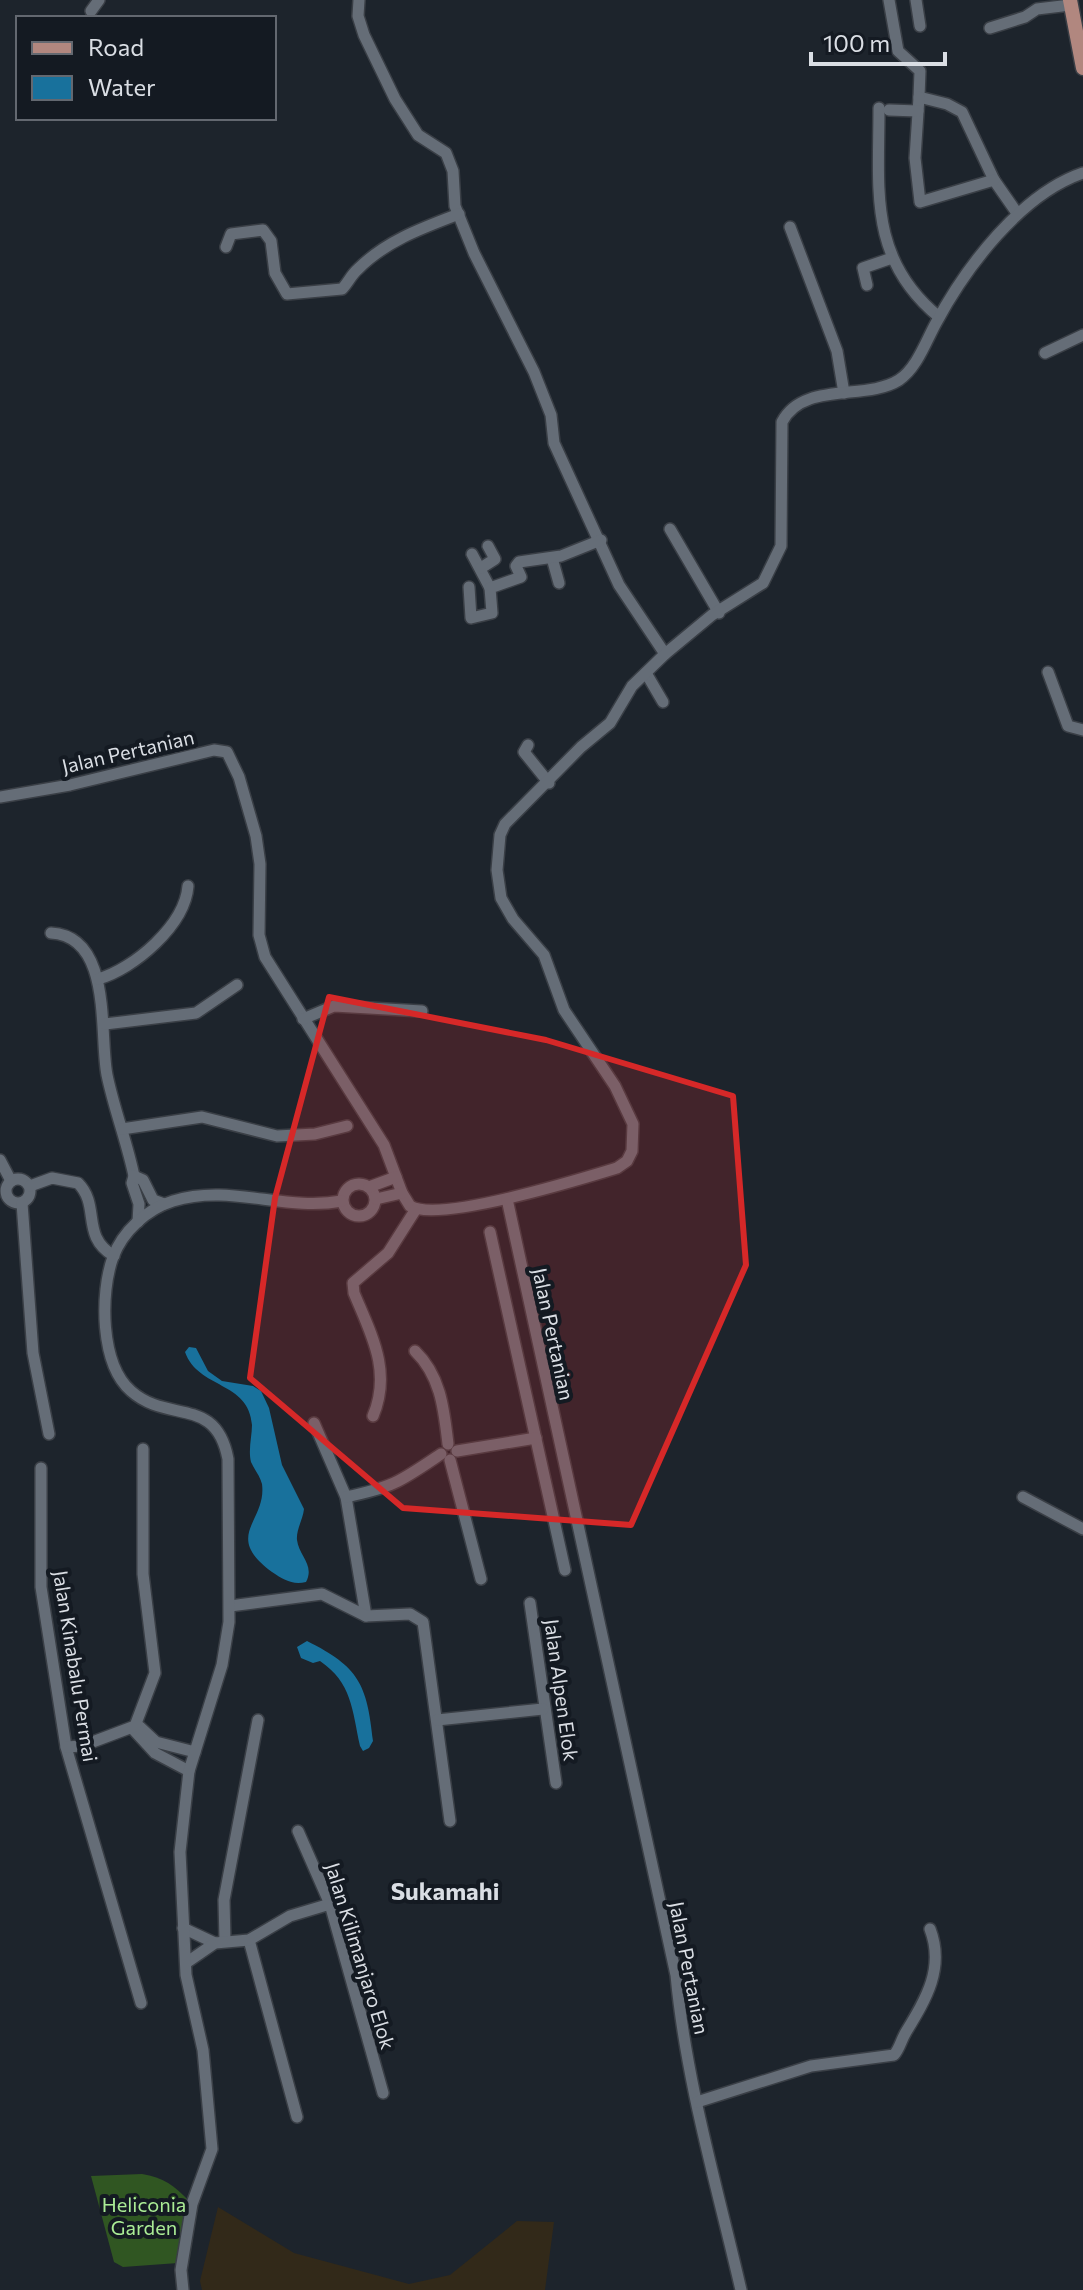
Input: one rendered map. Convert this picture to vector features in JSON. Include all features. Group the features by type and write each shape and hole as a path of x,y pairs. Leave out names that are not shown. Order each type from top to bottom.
{"main road":[{"path":"1070,2 1083,68"}],"street":[{"path":"91,11 99,0"},
{"path":"359,0 358,16 364,35 395,99 418,135 446,153 453,171 453,197 459,214 474,253 534,372 551,415 554,443 622,591 665,654"},
{"path":"889,0 898,51 920,71 915,158 920,202 994,180"},
{"path":"916,0 920,26"},
{"path":"990,28 1025,17 1038,8 1070,2"},
{"path":"919,97 947,104 962,112 994,180 1017,213"},
{"path":"918,111 884,109 876,187 892,258 913,294 939,317"},
{"path":"373,1416 381,1393 381,1364 353,1283 388,1253 416,1209 429,1211 507,1199 617,1168 627,1161 634,1139 633,1124 615,1086 564,1010 544,955 513,919 501,898 497,870 500,835 505,824 549,783 581,747 610,723 632,686 665,654 763,583 781,546 784,418 808,400 886,385 904,377 956,289 1017,213 1061,183 1083,173"},
{"path":"226,247 228,235 263,230 271,241 275,273 284,291 292,296 309,295 342,289 358,268 384,249 409,233 459,214"},
{"path":"790,227 837,351 844,393"},
{"path":"867,285 863,268 892,258"},
{"path":"1045,353 1083,335"},
{"path":"670,529 719,613"},
{"path":"490,588 521,577 516,566 519,562 552,558 601,540"},
{"path":"481,568 495,559 488,546"},
{"path":"469,587 471,618 492,613 490,588 472,554"},
{"path":"552,558 559,583"},
{"path":"1048,672 1068,726 1083,730"},
{"path":"646,673 663,702"},
{"path":"528,745 524,752 549,783"},
{"name":"Jalan Pertanian","path":"0,797 70,785 214,750 227,752 236,767 256,836 262,947 303,1019 381,1139 402,1193 416,1209"},
{"path":"98,979 114,975 159,942 187,896 188,886"},
{"path":"51,933 62,933 84,951 98,979 105,1024 104,1058 134,1176 132,1183 139,1204 138,1222"},
{"path":"105,1024 196,1013 237,985"},
{"path":"303,1019 334,1006 422,1011"},
{"path":"122,1129 202,1117 277,1136 315,1134 347,1126"},
{"path":"0,1160 11,1181"},
{"path":"134,1176 143,1180 153,1200 164,1204"},
{"path":"342,1201 351,1185 369,1187 396,1177"},
{"path":"30,1186 52,1178 78,1183 86,1195 96,1241 100,1248 114,1256"},
{"path":"20,1179 30,1186 30,1195 22,1203 13,1203 3,1196 11,1181 20,1179"},
{"path":"369,1187 376,1199"},
{"path":"183,2290 181,2270 192,2204 212,2157 210,2096 186,1963 180,1852 189,1771 224,1657 230,1606 226,1447 212,1423 193,1413 165,1408 143,1399 131,1391 116,1368 107,1315 114,1256 138,1222 164,1204 218,1192 304,1206 342,1201"},
{"path":"376,1199 402,1193"},
{"path":"342,1201 349,1213 362,1216 370,1212 376,1199"},
{"name":"Jalan Pertanian","path":"507,1199 676,1975 681,2024 697,2102 741,2290"},
{"path":"22,1203 33,1353 49,1434"},
{"path":"490,1232 565,1570"},
{"path":"415,1351 430,1368 437,1383 449,1452 481,1579"},
{"path":"314,1423 346,1497 366,1616"},
{"path":"346,1497 388,1488 415,1475 449,1452 536,1438"},
{"path":"66,1747 82,1746 134,1726 155,1673 143,1574 143,1449"},
{"name":"Jalan Kinabalu Permai","path":"41,1468 41,1587 66,1747 141,2003"},
{"path":"1023,1497 1083,1529"},
{"path":"230,1606 322,1594 366,1616 410,1614 423,1622 450,1821"},
{"name":"Jalan Alpen Elok","path":"530,1603 556,1783"},
{"path":"437,1720 543,1709"},
{"path":"220,1942 224,1900 258,1720"},
{"path":"134,1726 156,1742 195,1752"},
{"path":"134,1726 159,1756 189,1771"},
{"name":"Jalan Kilimanjaro Elok","path":"298,1831 330,1904 383,2093"},
{"path":"183,1928 220,1942 249,1940 290,1916 330,1904"},
{"path":"697,2102 811,2066 894,2055 917,2017 933,1979 937,1955 930,1929"},
{"path":"249,1940 297,2117"},
{"path":"186,1963 220,1942"}],"highlighted area":[{"path":"329,997 546,1040 733,1096 746,1265 631,1525 403,1508 250,1378 275,1198"}],"shaded area":[{"path":"218,2207 294,2253 409,2284 450,2275 517,2221 554,2222 545,2290 202,2290 200,2281"}],"green space":[{"name":"Heliconia Garden","path":"142,2174 168,2183 189,2201 178,2263 123,2267 114,2262 91,2176"}],"water":[{"path":"189,1347 196,1348 208,1371 222,1381 253,1386 261,1391 269,1408 282,1465 304,1509 297,1540 308,1565 306,1582 292,1582 280,1577 257,1559 250,1548 248,1538 259,1509 262,1484 251,1462 252,1425 249,1411 233,1392 191,1364 185,1352"},
{"path":"307,1641 325,1650 357,1679 371,1721 373,1741 369,1748 363,1751 360,1746 349,1698 339,1678 320,1661 313,1663 301,1658 297,1647"}],"district":[{"name":"Sukamahi","path":"445,1892"}]}
